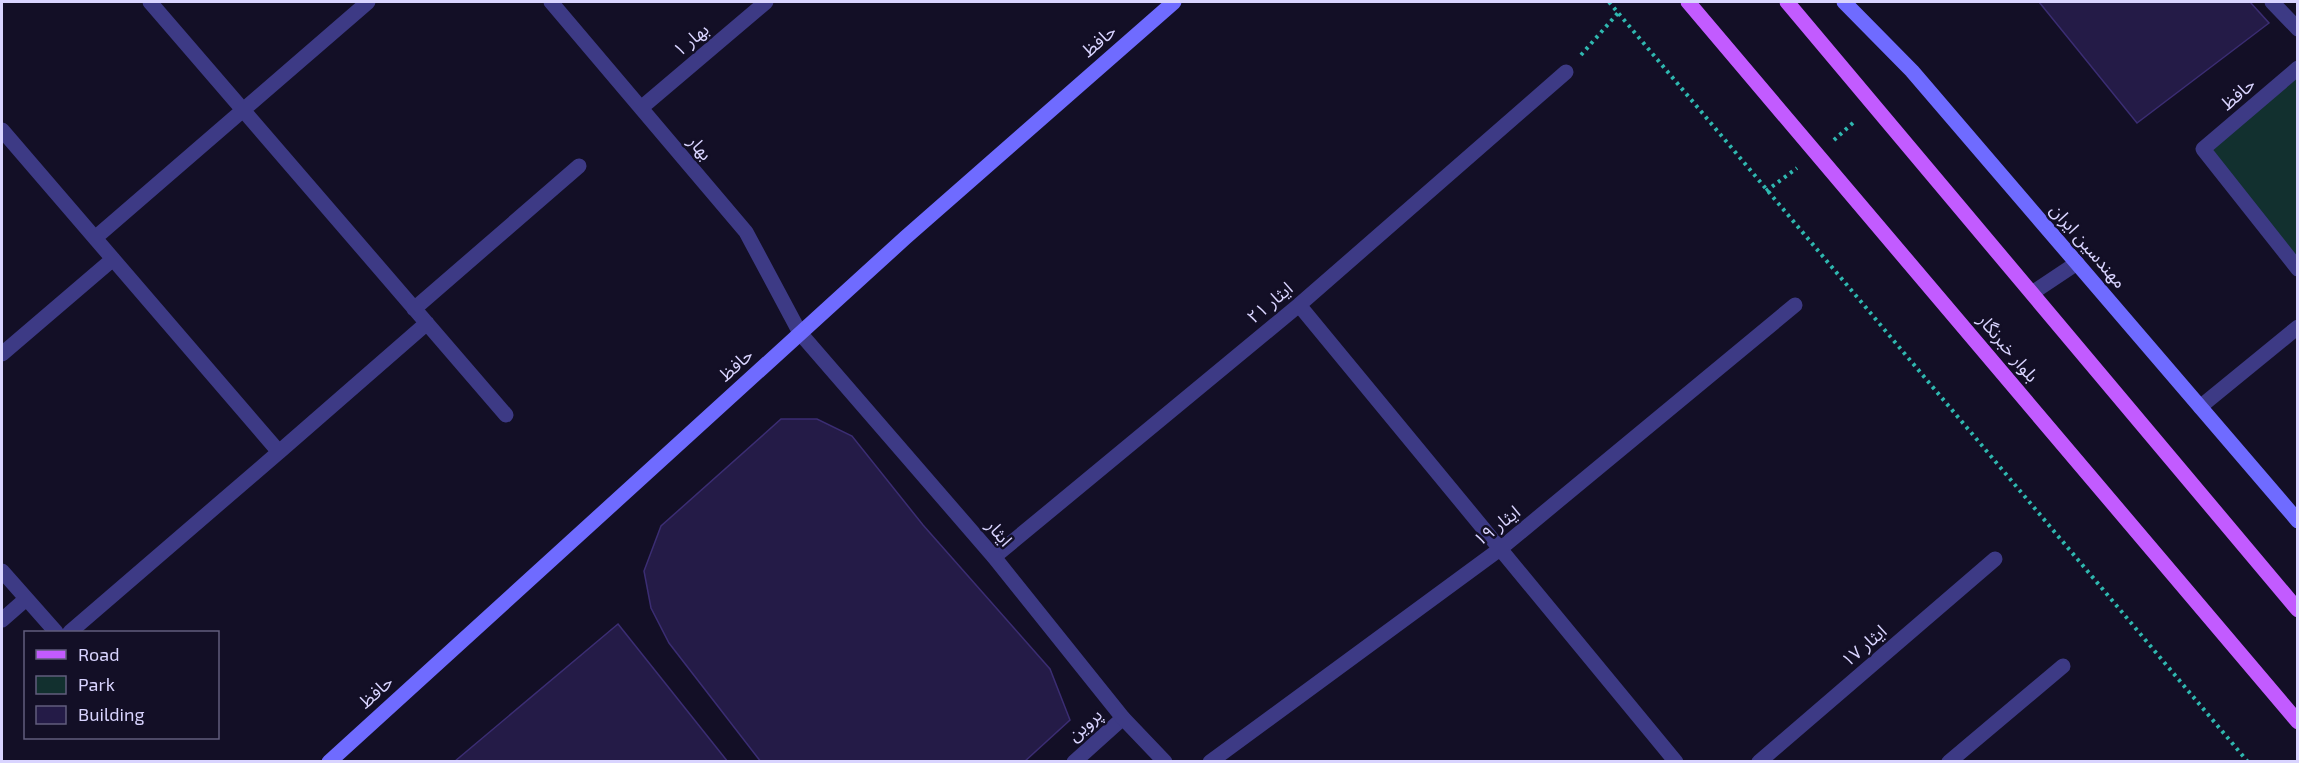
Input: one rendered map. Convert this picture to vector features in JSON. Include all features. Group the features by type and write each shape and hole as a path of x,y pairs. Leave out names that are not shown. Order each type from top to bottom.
{"main road":[{"name":"حافظ","path":"329,762 800,333 1174,2"},
{"name":"بلوار خبرنگار","path":"1688,2 2298,722"},
{"path":"1787,2 2298,610"},
{"name":"مهندسین ایران","path":"1845,2 1912,71 2298,521"}],"street":[{"path":"150,2 506,415"},
{"path":"95,238 368,2"},
{"name":"بهار","path":"551,2 746,232 800,333"},
{"name":"بهار ۱","path":"641,108 766,2"},
{"path":"2272,2 2298,30"},
{"name":"حافظ","path":"2298,68 2203,149 2298,269"},
{"name":"ایثار ۲۱","path":"994,558 1299,304 1566,72"},
{"path":"2,130 279,452"},
{"path":"414,309 579,166"},
{"path":"2,354 113,259"},
{"path":"2032,293 2077,263"},
{"path":"1299,304 1676,762"},
{"name":"ایثار ۱۹","path":"1210,762 1500,549 1795,305"},
{"path":"72,631 427,324"},
{"path":"2200,407 2298,327"},
{"name":"ایثار","path":"800,333 994,558 1123,718 1165,762"},
{"name":"ایثار ۱۷","path":"1759,762 1995,559"},
{"path":"2,571 54,631"},
{"path":"2,621 26,599"},
{"path":"1949,762 2062,666"},
{"name":"پروین","path":"1074,762 1123,718"}],"path":[{"path":"1609,2 2248,762"},
{"path":"1566,72 1618,13"},
{"path":"1766,190 1818,154 1874,104"}],"green space":[{"path":"2297,68 2297,269 2203,149"}],"building":[{"path":"2039,2 2250,2 2269,23 2137,123"},
{"path":"781,419 817,419 852,436 923,525 1050,669 1070,720 1024,762 761,762 669,643 651,608 644,571 661,526"},
{"path":"618,624 728,762 454,762"}]}
